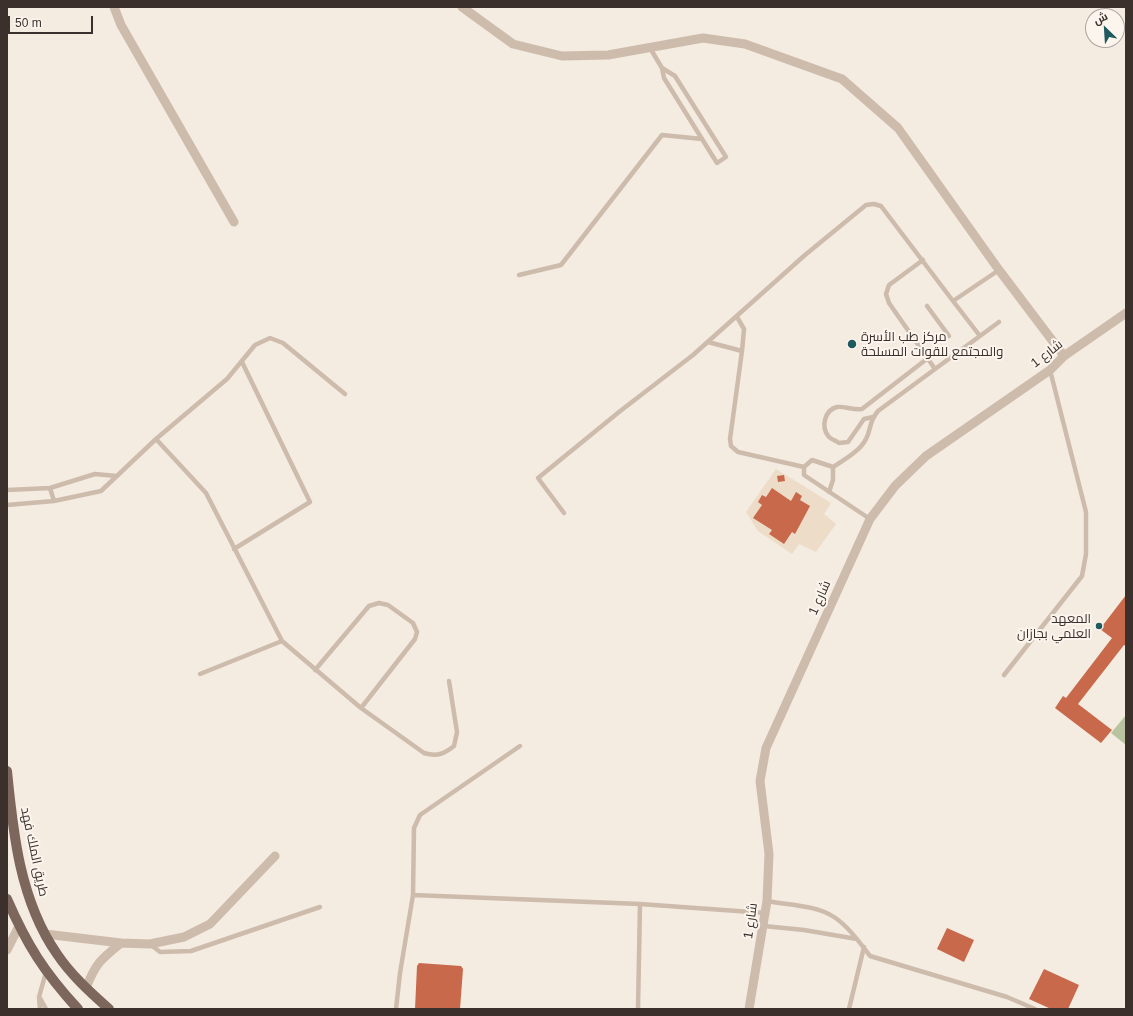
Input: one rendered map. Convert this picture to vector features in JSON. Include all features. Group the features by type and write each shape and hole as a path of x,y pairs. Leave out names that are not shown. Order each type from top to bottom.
{"main road":[{"name":"طريق الملك فهد","path":"7,771 11,817 28,897 45,934 57,954 86,988 109,1009"},
{"path":"7,899 19,926 46,972 78,1009"}],"street":[{"path":"114,7 121,25 234,222"},
{"path":"462,7 513,44 562,56 608,55 703,38 745,44 842,79 898,128 999,270 1064,356"},
{"name":"شارع 1","path":"750,1009 767,901 769,854 760,781 766,748 870,519 895,486 926,456 1050,370 1064,356 1126,313"},
{"path":"45,934 121,943 150,944 184,937 210,924 274,856"},
{"path":"7,950 19,926"},
{"path":"86,988 94,968 121,943"}],"lane":[{"path":"650,48 662,68 664,78 717,163 726,157 674,76 662,68"},
{"path":"520,275 561,265 662,135 702,139"},
{"path":"564,513 538,478 708,342 805,255 866,205 874,204 881,206 980,336"},
{"path":"923,260 889,285 886,294 889,303 935,369"},
{"path":"953,301 999,270"},
{"path":"927,306 949,336"},
{"path":"737,317 744,329 730,439 731,446 738,452 804,467"},
{"path":"833,467 853,453 866,439 873,417 878,411 999,322"},
{"path":"7,505 54,501 101,491 156,439 227,380 255,345 270,338 283,343 345,394"},
{"path":"708,342 742,351"},
{"path":"873,417 864,418 848,442 839,444 828,436 824,425 826,414 835,407 842,406 851,410 862,409 928,358"},
{"path":"234,548 310,502 242,362"},
{"path":"1004,675 1082,576 1086,554 1086,512 1050,370"},
{"path":"156,439 206,493 282,641 360,708 424,753 435,757 454,746 457,732 449,681"},
{"path":"833,467 812,460 804,467 804,475 870,519"},
{"path":"829,492 833,480 833,467"},
{"path":"7,490 50,488 95,474 116,476"},
{"path":"50,488 54,501"},
{"path":"315,670 369,606 379,603 388,605 413,623 416,632 415,639 360,708"},
{"path":"200,674 282,641"},
{"path":"396,1009 400,973 413,895 414,828 420,815 520,746"},
{"path":"413,895 640,904 766,913"},
{"path":"767,901 818,910 834,917 857,939 870,956 1007,997 1035,1009"},
{"path":"638,1009 640,904"},
{"path":"150,944 160,952 191,951 320,907"},
{"path":"764,926 804,930 857,939"},
{"path":"849,1009 864,947"},
{"path":"40,1009 39,996 46,972"},
{"path":"39,996 46,1009"}],"green space":[{"path":"1126,715 1126,745 1111,733"}],"shaded area":[{"path":"776,469 831,503 824,514 836,524 816,552 799,544 792,554 758,531 746,512"}],"building":[{"path":"784,475 785,481 778,482 777,476"},
{"path":"772,488 791,501 796,492 802,496 800,500 810,506 795,534 792,532 784,544 769,534 772,530 753,518 762,505 758,502 762,495 766,497"},
{"name":"المعهد العلمي بجازان","path":"1126,595 1126,646 1124,645 1078,704 1112,730 1101,743 1055,708 1063,696 1066,698 1112,638 1100,629"},
{"path":"947,928 974,940 964,962 937,949"},
{"path":"419,963 461,966 463,969 460,1009 415,1009 417,966"},
{"path":"1044,969 1079,985 1068,1009 1051,1009 1029,999"}],"place":[{"name":"مركز طب الأسرة والمجتمع للقوات المسلحة","path":"852,344"},
{"name":"المعهد العلمي بجازان","path":"1099,626"}]}
